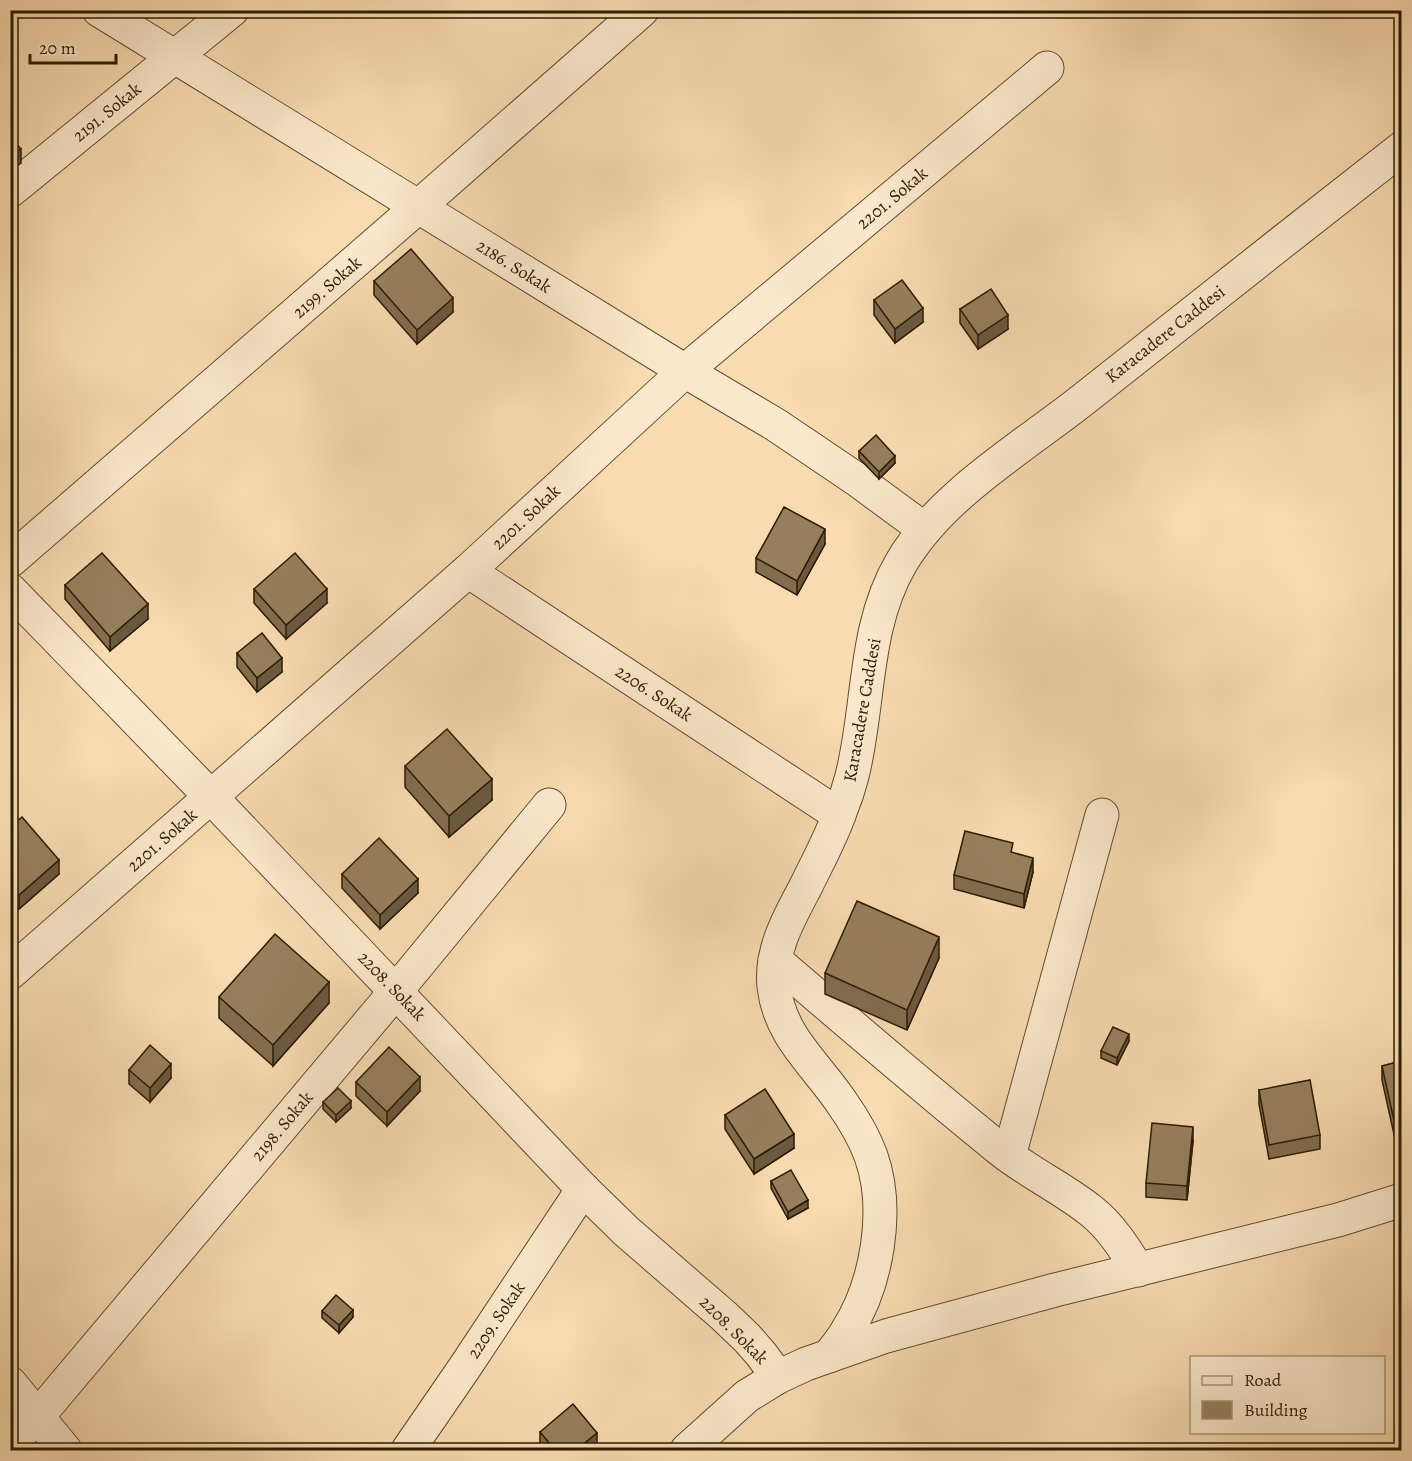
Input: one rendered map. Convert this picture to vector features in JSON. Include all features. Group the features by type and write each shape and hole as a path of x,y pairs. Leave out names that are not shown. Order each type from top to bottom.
{"street":[{"name":"2186. Sokak","path":"99,10 776,425 856,479 924,529"},
{"name":"2191. Sokak","path":"10,191 232,10"},
{"name":"2199. Sokak","path":"10,561 642,10"},
{"name":"2201. Sokak","path":"10,973 468,571 685,371 1047,68"},
{"name":"Karacadere Caddesi","path":"829,1356 847,1332 869,1282 880,1224 879,1196 872,1160 862,1135 841,1101 800,1049 782,1021 773,981 780,939 839,815 852,777 867,676 878,619 886,594 901,564 924,529 975,480 1076,405 1401,148"},
{"name":"2206. Sokak","path":"468,571 839,815"},
{"name":"2208. Sokak","path":"10,590 211,797 583,1189 626,1231 739,1331 761,1354 778,1377"},
{"name":"2198. Sokak","path":"10,1443 38,1416 396,991 549,805"},
{"path":"1009,1156 1102,815"},
{"path":"775,960 1009,1156 1091,1210 1123,1246 1138,1270"},
{"name":"2209. Sokak","path":"408,1450 583,1189"},
{"path":"687,1450 747,1396 778,1377 806,1364 886,1336 1055,1290 1338,1220 1401,1200"},
{"path":"10,1383 65,1450"}],"building":[{"path":"10,137 21,149 10,157"},
{"path":"411,249 453,298 417,330 374,281"},
{"path":"902,280 923,308 895,329 874,300"},
{"path":"991,289 1008,315 978,335 960,309"},
{"path":"876,435 895,456 879,472 859,451"},
{"path":"784,507 825,529 797,581 756,558"},
{"path":"102,553 148,604 110,637 65,585"},
{"path":"295,553 327,589 286,625 254,589"},
{"path":"262,633 282,658 257,678 237,653"},
{"path":"447,729 492,779 449,816 405,766"},
{"path":"22,817 59,860 19,895 10,885 10,827"},
{"path":"965,831 1013,843 1011,852 1033,858 1024,894 954,875"},
{"path":"379,838 418,879 380,915 342,874"},
{"path":"857,901 939,937 907,1010 825,973"},
{"path":"275,934 329,982 273,1045 219,997"},
{"path":"1113,1027 1129,1034 1117,1058 1101,1051"},
{"path":"150,1045 171,1064 150,1088 129,1070"},
{"path":"389,1047 420,1077 387,1112 356,1082"},
{"path":"1401,1061 1401,1123 1395,1125 1382,1066"},
{"path":"1310,1080 1320,1135 1269,1145 1259,1090"},
{"path":"338,1088 351,1101 336,1115 323,1102"},
{"path":"765,1089 794,1134 754,1159 725,1115"},
{"path":"1152,1123 1193,1127 1187,1186 1146,1183"},
{"path":"791,1170 808,1200 788,1212 771,1181"},
{"path":"336,1295 353,1310 339,1325 322,1311"},
{"path":"573,1404 597,1433 576,1450 555,1450 540,1432"}]}
